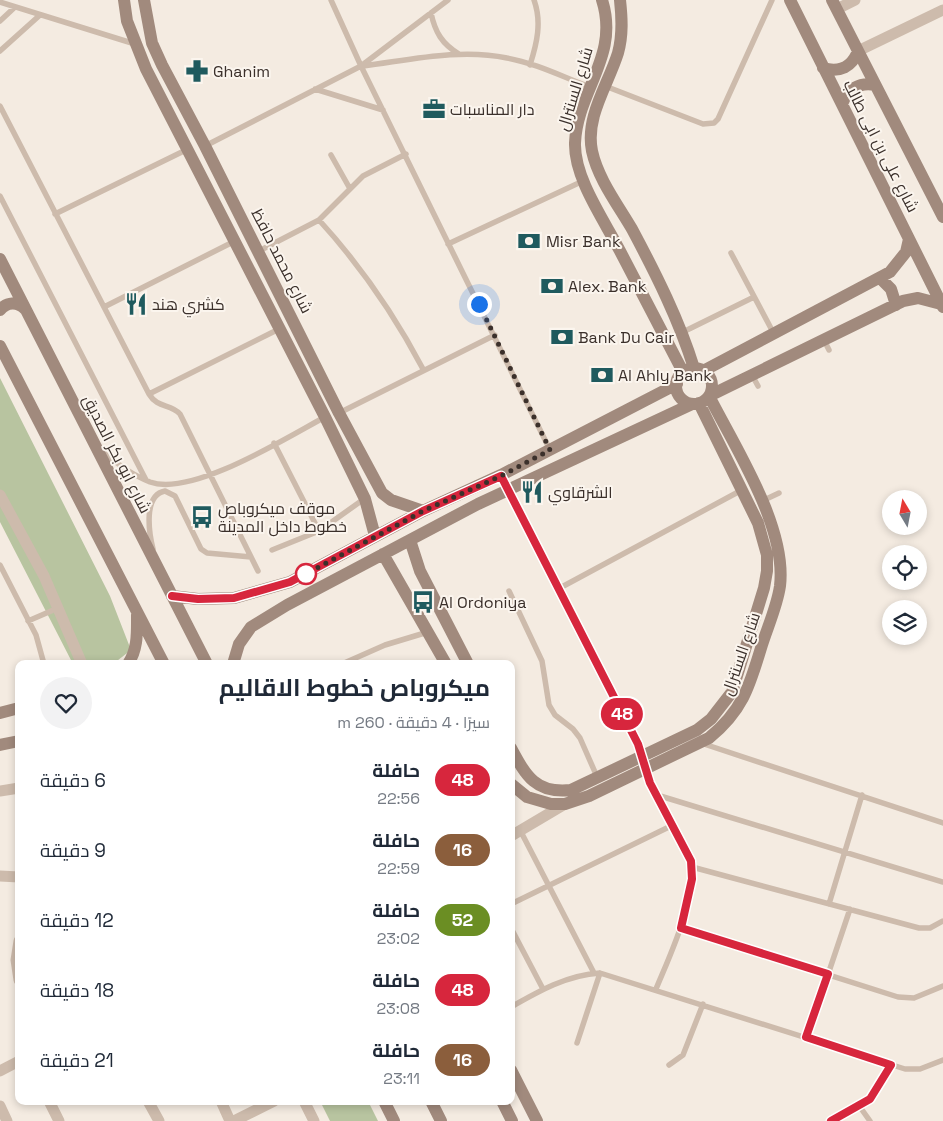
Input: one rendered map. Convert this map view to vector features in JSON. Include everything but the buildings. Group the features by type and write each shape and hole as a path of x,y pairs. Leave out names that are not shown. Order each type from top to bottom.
{"street":[{"name":"شارع محمد حافظ","path":"124,0 127,21 135,44 325,417 365,499 375,536"},
{"name":"شارع محمد حافظ","path":"144,0 152,44 259,251 339,413 382,493 391,500 423,511"},
{"name":"شارع السنترال","path":"602,0 608,29 606,46 579,123 575,142 577,162 584,181 664,336 693,370"},
{"name":"شارع السنترال","path":"620,0 622,24 618,52 594,116 592,151 600,174 647,258 681,328 693,370"},
{"name":"شارع على بن ابى طالب","path":"790,0 942,305"},
{"path":"835,5 855,0"},
{"name":"شارع على بن ابى طالب","path":"835,5 943,217"},
{"path":"823,68 830,70 845,68 856,58 858,51 943,10"},
{"path":"842,104 848,92 854,87 876,84"},
{"path":"599,211 616,202"},
{"path":"172,596 209,599 244,596 290,582 423,511 501,476 677,384 693,370 774,334 880,278 899,263 909,239"},
{"path":"244,258 259,251"},
{"name":"شارع ابو بكر الصديق","path":"0,259 205,660"},
{"path":"880,278 891,289 896,305"},
{"path":"234,660 239,644 251,627 340,576 509,490 702,400 755,381 827,345 896,305 918,298 942,305"},
{"path":"0,310 6,305 14,303 25,309"},
{"path":"664,336 681,328"},
{"path":"0,346 162,660"},
{"path":"693,370 712,381 702,400"},
{"path":"677,384 680,396 702,400"},
{"name":"شارع السنترال","path":"515,787 527,797 551,804 565,804 644,763 699,742 725,725 739,708 749,690 780,588 779,552 773,526 762,501 702,400"},
{"name":"شارع السنترال","path":"644,763 711,720 732,692 764,588 767,572 763,538 740,491 727,445"},
{"path":"501,476 509,490"},
{"path":"0,496 28,545 58,607 78,660"},
{"path":"410,540 420,571 466,660"},
{"path":"383,554 444,660"},
{"path":"332,560 340,576"},
{"path":"131,660 137,642 137,613"},
{"path":"0,713 15,709"},
{"path":"0,745 15,742"},
{"name":"شارع السنترال","path":"515,755 525,774 532,781 546,788 561,791 601,784"},
{"path":"0,791 15,789"},
{"path":"516,833 565,804"},
{"path":"0,876 15,877"},
{"path":"0,1071 15,1063"},
{"path":"515,1078 537,1121"},
{"path":"51,1105 60,1121"},
{"path":"150,1105 159,1121"},
{"path":"223,1105 232,1121 266,1105"},
{"path":"306,1105 314,1121"},
{"path":"386,1105 394,1121"},
{"path":"433,1105 441,1121"},
{"path":"504,1105 512,1121"},
{"path":"0,1106 7,1121"}],"lane":[{"path":"331,0 361,66 406,154 448,244 495,334 550,450"},
{"path":"205,146 361,66 448,0"},
{"path":"530,65 537,44 539,24 534,0"},
{"path":"605,86 703,124 714,124 772,0"},
{"path":"0,2 135,44"},
{"path":"0,21 15,7"},
{"path":"431,13 439,38 448,47 460,54"},
{"path":"1,49 40,15"},
{"path":"361,66 460,54 484,54 509,58 591,88"},
{"path":"315,89 384,110"},
{"path":"0,106 149,394 157,404 175,409 180,414 258,571"},
{"path":"55,214 188,149"},
{"path":"259,251 319,220 349,187 363,176 406,154"},
{"path":"331,155 349,187"},
{"path":"448,244 584,181"},
{"path":"0,196 146,480"},
{"path":"319,220 350,253 377,290 402,328 423,369"},
{"path":"104,307 235,241"},
{"path":"731,253 774,334"},
{"path":"681,328 754,297"},
{"path":"149,394 280,328"},
{"path":"339,413 495,334"},
{"path":"94,444 120,466 146,480 172,485 210,475 325,417"},
{"path":"274,443 319,531"},
{"path":"509,490 638,744 657,795 689,855 692,866 691,884 681,928 656,989"},
{"path":"158,568 151,538 152,499 155,495 165,491 175,496 201,549 207,553 251,557"},
{"path":"558,589 740,491"},
{"path":"762,501 779,493"},
{"path":"272,550 319,531 365,499"},
{"path":"0,565 28,622 36,634 43,660"},
{"path":"509,591 542,660 549,705 555,715 573,729 580,738 601,784"},
{"path":"28,622 58,607"},
{"path":"351,660 385,645 428,632"},
{"path":"699,742 943,823"},
{"path":"657,795 943,882"},
{"path":"829,904 862,795"},
{"path":"515,902 673,825"},
{"path":"516,833 549,885 597,973 577,1044"},
{"path":"692,866 919,928 930,928 943,921"},
{"path":"806,1037 850,910"},
{"path":"681,928 898,997 914,998 943,986"},
{"path":"515,938 543,989"},
{"path":"515,1005 543,989 572,977 597,973 656,989 905,1069 920,1069 943,1060"},
{"path":"669,1065 683,1055 703,1004"},
{"path":"831,1121 860,1107 877,1090 891,1065"},
{"path":"860,1107 870,1121"}],"green space":[{"path":"0,378 110,596 131,650 118,660 71,660 0,522"},
{"path":"322,1105 370,1105 378,1121 330,1121"}],"bus line":[{"name":"48","path":"172,596 198,599 234,598 290,582 423,511 501,476 638,744 650,783 689,855 692,866 692,879 681,928 828,974 806,1037 891,1065 870,1099 846,1115 831,1121"}],"place":[{"name":"Ghanim","path":"197,71"},
{"name":"دار المناسبات","path":"434,109"},
{"name":"Misr Bank","path":"529,241"},
{"name":"Alex. Bank","path":"552,286"},
{"name":"كشري هند","path":"136,304"},
{"name":"Bank Du Cair","path":"562,337"},
{"name":"Al Ahly Bank","path":"602,375"},
{"name":"الشرقاوي","path":"532,492"},
{"name":"موقف ميكروباص خطوط داخل المدينة","path":"202,517"},
{"name":"Al Ordoniya","path":"423,602"}],"route":[{"path":"306,574 304,575 423,511 501,476 550,450 479,304"}]}
